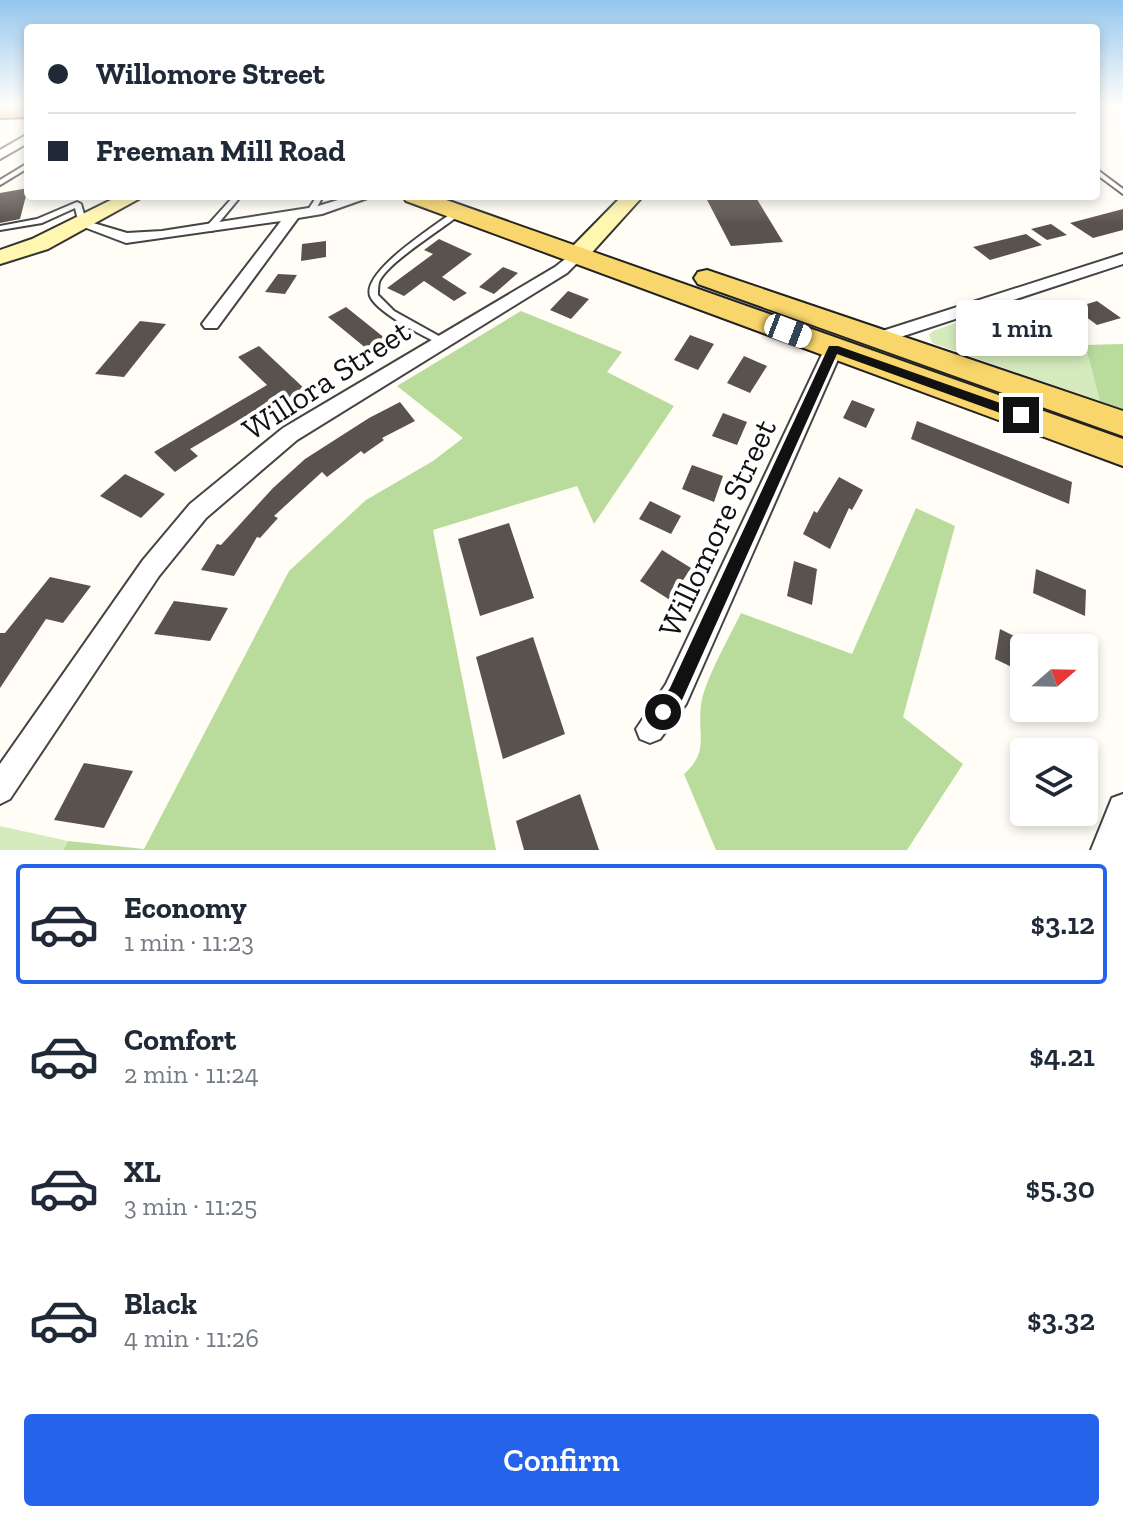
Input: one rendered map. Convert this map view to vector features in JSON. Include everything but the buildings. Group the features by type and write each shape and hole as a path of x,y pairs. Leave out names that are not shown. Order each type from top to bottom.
{"main road":[{"path":"442,200 469,204 585,246 834,348 1123,453"},
{"path":"585,246 879,338 1123,424"}],"street":[{"path":"0,155 19,144"},
{"path":"0,257 38,245 79,208 116,200"},
{"path":"79,208 126,238 310,213 349,200"},
{"path":"585,246 629,200"},
{"path":"211,324 292,216"},
{"name":"Willora Street","path":"0,789 151,568 198,511 290,434 561,270 585,246"},
{"path":"879,338 1123,259"},
{"name":"Willomore Street","path":"650,729 676,694 834,348"},
{"path":"1107,850 1123,809"}],"lane":[{"path":"0,183 24,168"},
{"path":"16,173 24,175"},
{"path":"1100,174 1123,192"},
{"path":"209,229 234,200"},
{"path":"310,213 318,200"},
{"path":"443,342 391,313 379,303 374,286 378,277 390,266 469,204"},
{"path":"0,228 39,221 79,208"}],"green space":[{"path":"1022,299 1085,345 1100,401 932,343 929,335 933,331"},
{"path":"521,311 622,352 607,372 674,406 594,524 577,486 433,530 496,850 63,850 68,841 144,849 289,571 366,500 433,461 463,438 397,386"},
{"path":"1123,344 1123,409 1100,401 1085,345"},
{"path":"916,508 955,526 903,717 963,764 907,850 716,850 684,774 700,750 703,695 741,613 852,654"},
{"path":"0,826 68,841 63,850 0,850"}],"route":[{"path":"663,712 676,694 834,348 1021,415"}]}
